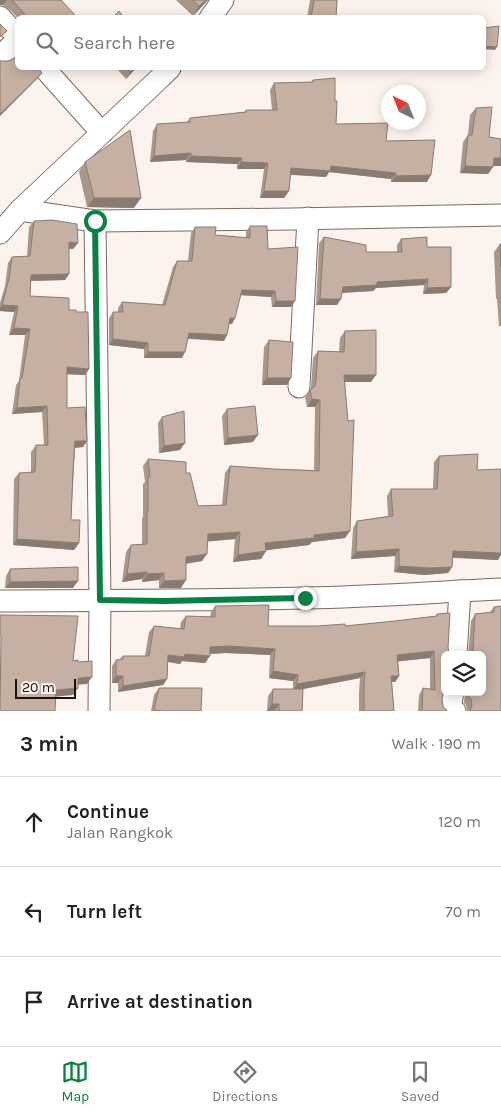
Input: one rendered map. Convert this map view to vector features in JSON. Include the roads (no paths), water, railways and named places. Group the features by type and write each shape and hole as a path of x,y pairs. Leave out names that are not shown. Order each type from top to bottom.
{"street":[{"path":"212,15 223,0"},
{"path":"0,17 15,34"},
{"path":"0,56 15,41"},
{"path":"46,70 102,133"},
{"path":"0,233 20,210 168,70"},
{"path":"20,210 95,221 501,215"},
{"path":"298,387 308,218"},
{"path":"95,221 100,711"},
{"path":"0,601 164,601 305,598 501,589"},
{"path":"456,651 460,591"},
{"path":"452,696 450,708 455,711"}]}
